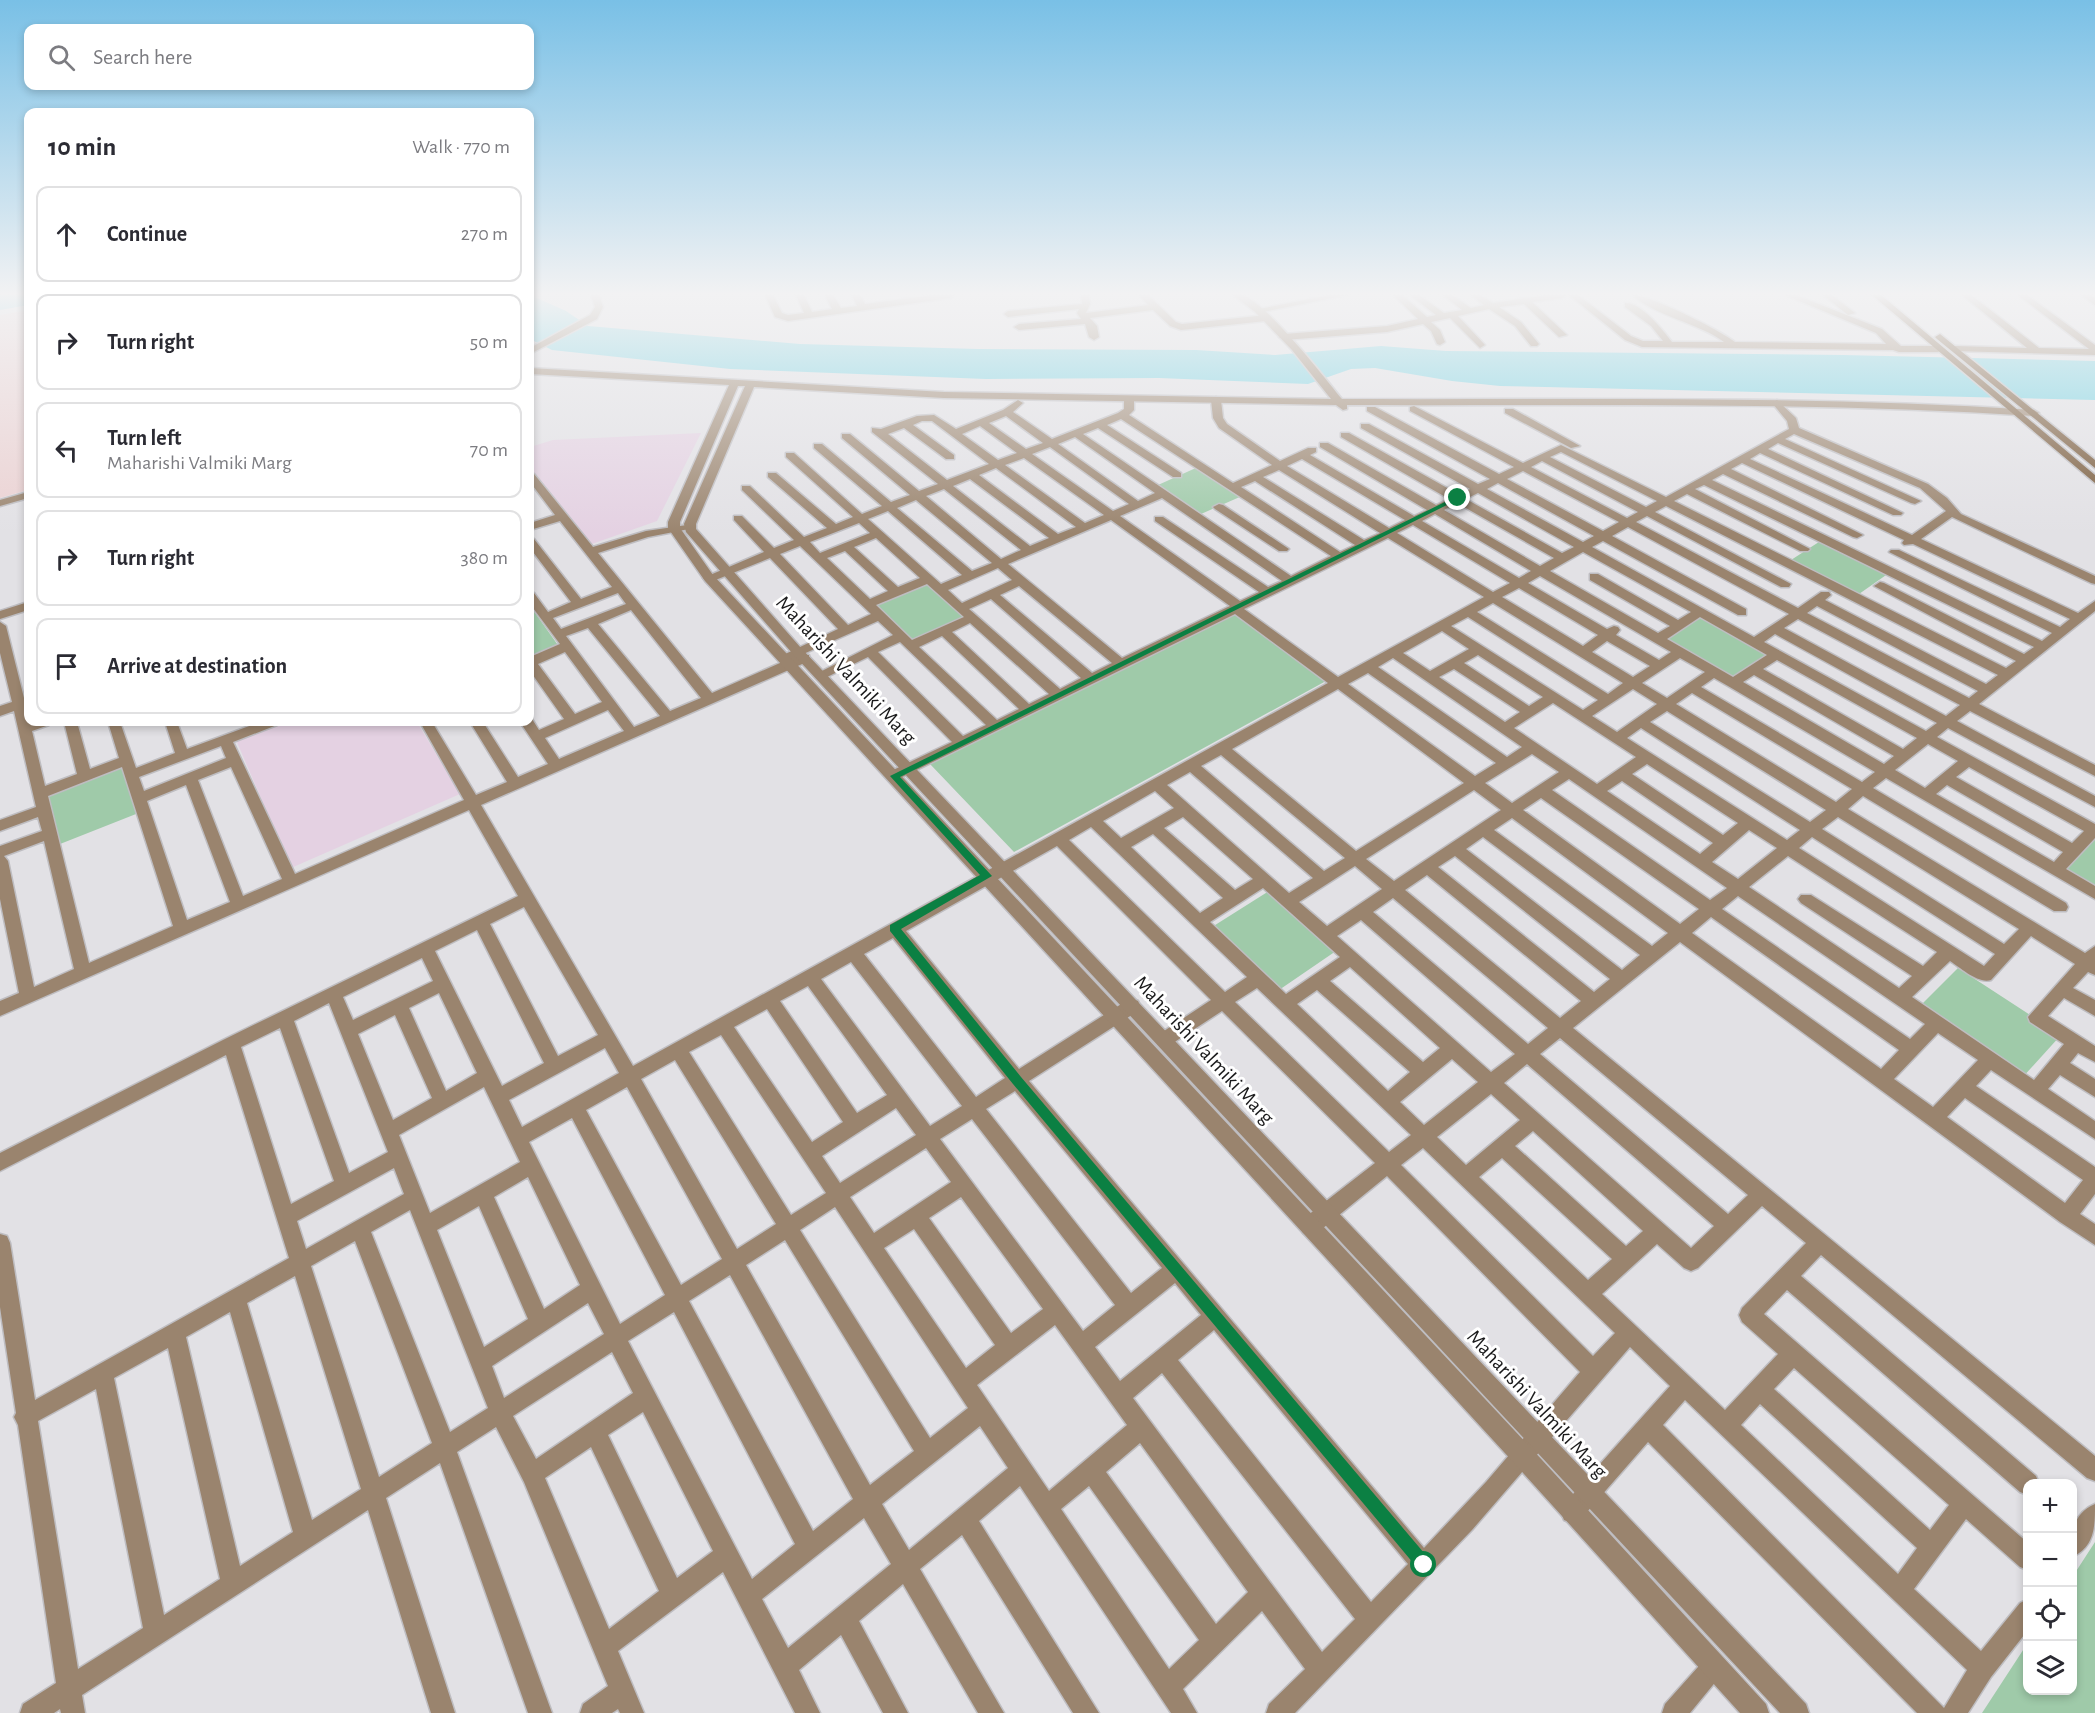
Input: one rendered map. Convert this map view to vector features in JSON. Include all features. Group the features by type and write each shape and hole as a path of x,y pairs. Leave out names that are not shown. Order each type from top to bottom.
{"main road":[{"path":"1970,375 2095,480"},
{"path":"1988,375 2095,465"}],"street":[{"path":"579,375 740,388 1018,403 1781,408 1931,413 1955,409 2034,413"},
{"path":"1317,375 1342,405 1371,409 1458,406 1509,411 1608,407"},
{"path":"534,380 1130,402"},
{"path":"591,552 631,538 682,527 740,388"},
{"path":"716,575 1122,415 1129,410 1130,402"},
{"path":"955,433 1007,412 1018,403"},
{"path":"1217,403 1218,418 1223,426 1280,466 2030,927 2092,961 2036,1017 2095,1055"},
{"path":"1781,408 1795,423 1794,430"},
{"path":"1371,409 1742,612"},
{"path":"1414,409 2095,771"},
{"path":"1509,411 1676,495 1805,571 2007,674"},
{"path":"1007,412 1137,505"},
{"path":"1122,415 1340,556"},
{"path":"1029,551 877,430 930,416 1084,528"},
{"path":"1233,487 1385,416"},
{"path":"982,423 1132,530 1679,934 2095,1236"},
{"path":"905,424 950,457"},
{"path":"1099,424 1177,475"},
{"path":"1365,426 2094,830 2055,870"},
{"path":"519,1138 1091,818 1794,430"},
{"path":"1794,430 1931,490 1952,512 1969,522 2095,580"},
{"path":"1075,433 1290,581"},
{"path":"1345,435 1562,558"},
{"path":"846,436 1121,664"},
{"path":"1777,439 1915,501"},
{"path":"1324,445 2095,893"},
{"path":"818,446 970,576"},
{"path":"901,772 1561,448 1804,549"},
{"path":"1759,449 1897,513"},
{"path":"1303,454 1659,666"},
{"path":"790,455 1058,695"},
{"path":"1542,457 1785,584"},
{"path":"1741,459 2079,618"},
{"path":"1152,486 1200,465"},
{"path":"1722,469 1857,535"},
{"path":"971,474 1057,539"},
{"path":"772,475 834,528"},
{"path":"1256,477 1363,545"},
{"path":"1703,480 2042,646"},
{"path":"534,481 709,699"},
{"path":"746,488 995,726"},
{"path":"1880,524 1931,490"},
{"path":"939,589 1163,494"},
{"path":"1197,517 1245,495"},
{"path":"1,507 24,497"},
{"path":"1,507 24,504"},
{"path":"1219,507 1283,549"},
{"path":"1132,530 1184,508"},
{"path":"1876,565 1952,512"},
{"path":"534,526 562,516"},
{"path":"738,518 846,630"},
{"path":"1159,519 1267,592"},
{"name":"Maharishi Valmiki Marg","path":"682,527 690,530 716,575 1124,1011 1310,1226 1757,1713"},
{"path":"820,557 877,534"},
{"path":"1261,561 1309,537"},
{"path":"1785,560 1821,538"},
{"path":"846,546 896,592"},
{"path":"534,547 579,604"},
{"path":"1894,552 2061,632"},
{"path":"1572,590 1616,564"},
{"path":"1723,624 1805,571"},
{"path":"1863,600 1896,574"},
{"path":"1594,577 1678,626"},
{"path":"869,604 928,579"},
{"path":"961,608 1020,581"},
{"path":"1880,586 2025,660"},
{"path":"1755,642 1837,587"},
{"path":"535,607 579,604 620,588"},
{"path":"992,594 1090,679"},
{"path":"1816,601 1987,690"},
{"path":"558,635 634,605"},
{"path":"1310,1226 2095,605"},
{"path":"0,615 24,607"},
{"path":"535,607 632,733"},
{"path":"1467,611 1608,700"},
{"path":"1658,639 1701,611"},
{"path":"0,1009 709,699 880,615"},
{"path":"912,645 972,618"},
{"path":"1582,652 1626,621"},
{"path":"590,622 668,717"},
{"path":"1441,625 1984,975 2030,927"},
{"path":"0,626 24,703 0,711"},
{"path":"1775,629 2095,802"},
{"path":"944,631 1028,710"},
{"path":"820,675 902,636"},
{"path":"534,660 567,646"},
{"path":"1430,677 1479,649"},
{"path":"869,651 961,743"},
{"path":"1393,652 2095,1131"},
{"path":"1583,716 1680,652"},
{"path":"1733,683 1777,654"},
{"name":"Maharishi Valmiki Marg","path":"794,657 820,675 901,772"},
{"path":"1454,663 1529,712"},
{"path":"1367,666 1506,764"},
{"path":"534,668 572,720"},
{"path":"1753,669 1904,756"},
{"path":"1617,738 1714,672"},
{"path":"1692,687 2060,907"},
{"path":"1505,728 1553,697"},
{"path":"537,736 609,704"},
{"path":"1641,722 2006,952"},
{"path":"31,726 25,728 83,973"},
{"path":"71,726 85,776"},
{"path":"115,726 182,929"},
{"path":"172,726 183,756"},
{"path":"131,776 262,726"},
{"path":"428,726 630,1076 867,1501 992,1713"},
{"path":"479,726 515,783"},
{"path":"530,726 556,766"},
{"path":"225,740 291,881"},
{"path":"1221,747 2095,1470"},
{"path":"1288,901 1532,747"},
{"path":"1597,791 1647,757"},
{"path":"41,793 127,760"},
{"path":"139,798 235,760"},
{"path":"1926,795 1968,760"},
{"path":"1189,764 1324,879"},
{"path":"1326,935 1569,772"},
{"path":"1622,774 1724,843"},
{"path":"190,777 239,905"},
{"path":"1946,778 2073,851"},
{"path":"1155,783 1691,1261 1762,1194"},
{"path":"1541,790 1911,1050"},
{"path":"0,826 45,808"},
{"path":"1120,846 1185,809"},
{"path":"1091,818 1982,1668"},
{"path":"1701,862 1748,823"},
{"path":"1154,827 1235,899"},
{"path":"1483,829 1652,955"},
{"path":"0,852 51,833"},
{"path":"1057,837 1388,1164 1592,1370"},
{"path":"1455,848 1622,979"},
{"path":"0,861 28,997"},
{"path":"1427,867 1593,1002"},
{"path":"1199,921 1264,880"},
{"path":"0,1162 231,1044 528,898"},
{"path":"1806,899 1924,975"},
{"path":"1361,911 1728,1226"},
{"path":"482,922 555,1067"},
{"path":"894,928 1017,1080 1424,1565"},
{"path":"425,948 616,1338 784,1667 802,1710"},
{"path":"852,951 1130,1307"},
{"path":"1900,998 1948,952"},
{"path":"1286,1004 1351,958"},
{"path":"809,975 930,1136 1320,1670"},
{"path":"1164,1040 1259,978"},
{"path":"1318,981 1423,1073"},
{"path":"348,1031 442,984"},
{"path":"2062,989 2095,1009"},
{"path":"334,994 500,1413 532,1474 632,1713"},
{"path":"769,998 855,1125"},
{"path":"399,1005 442,1102"},
{"path":"32,1713 71,1701 156,1634 1124,1011"},
{"name":"Maharishi Valmiki Marg","path":"1124,1011 1164,1040 1797,1713"},
{"path":"285,1018 345,1186"},
{"path":"1881,1081 1937,1023"},
{"path":"723,1024 1185,1713"},
{"path":"498,1097 608,1038"},
{"path":"2036,1090 2076,1043"},
{"path":"231,1044 443,1713"},
{"path":"1388,1101 1453,1048"},
{"path":"678,1049 928,1454"},
{"path":"1934,1119 1990,1059"},
{"path":"2058,1064 2095,1089"},
{"path":"388,1132 488,1076"},
{"path":"1963,1087 2095,1179 2067,1216"},
{"path":"809,1154 900,1096"},
{"path":"575,1106 809,1547"},
{"path":"1467,1176 1533,1120"},
{"path":"1502,1146 1626,1259"},
{"path":"287,1216 398,1156"},
{"path":"426,1226 532,1165"},
{"path":"871,1246 964,1184"},
{"path":"483,1193 540,1323"},
{"path":"25,1417 414,1198"},
{"path":"916,1216 1009,1347"},
{"path":"360,1228 445,1448 540,1713"},
{"path":"1588,1293 1657,1231"},
{"path":"1820,1242 1749,1315 2023,1555"},
{"path":"0,1243 25,1417 71,1701"},
{"path":"1082,1345 1176,1269"},
{"path":"1787,1276 2023,1480"},
{"path":"480,1362 592,1289"},
{"path":"236,1298 306,1537"},
{"path":"963,1383 1057,1311"},
{"path":"1119,1396 1215,1316"},
{"path":"1278,1713 1424,1565 1523,1456 1592,1370 1630,1332"},
{"path":"175,1333 233,1584"},
{"path":"1726,1425 1793,1353"},
{"path":"1164,1359 1370,1619"},
{"path":"103,1373 156,1634"},
{"path":"1572,1512 1684,1385"},
{"path":"1759,1389 1932,1547"},
{"path":"532,1474 646,1397"},
{"path":"748,1596 982,1411"},
{"path":"1648,1426 1934,1713"},
{"path":"1047,1507 1143,1427"},
{"path":"595,1432 673,1596"},
{"path":"1091,1470 1214,1641"},
{"path":"784,1667 1022,1471"},
{"path":"1899,1591 1964,1503"},
{"path":"965,1519 1087,1713"},
{"path":"605,1646 727,1556"},
{"path":"1168,1687 1264,1593"},
{"path":"844,1617 896,1713"},
{"path":"1954,1713 1982,1668 2023,1617"},
{"path":"1674,1713 1714,1666"},
{"path":"592,1713 623,1690"}],"shaded area":[{"path":"0,375 24,375 24,491 0,498"},
{"path":"701,433 657,521 589,545 534,477 534,446 553,440"},
{"path":"273,726 419,726 460,794 291,868 236,740"}],"green space":[{"path":"1198,467 1242,496 1201,514 1158,485"},
{"path":"1822,540 1889,573 1859,594 1791,560"},
{"path":"925,583 965,618 914,641 875,604"},
{"path":"534,611 560,648 534,658"},
{"path":"1235,614 1326,681 1014,852 930,764"},
{"path":"1701,616 1769,654 1734,679 1665,639"},
{"path":"121,765 136,814 55,846 43,794"},
{"path":"2095,838 2095,888 2063,870"},
{"path":"1269,891 1336,951 1279,990 1212,927"},
{"path":"1958,968 2061,1035 2021,1079 1918,1008"},
{"path":"2095,1542 2095,1713 1982,1713 2023,1650 2023,1695 2077,1695 2077,1570"}],"water":[{"path":"882,375 1334,375 1308,384 1159,378 986,379"},
{"path":"1416,375 2095,375 2095,400 1500,386"}],"route":[{"path":"1424,1565 1017,1080 894,928 987,876 894,776 1458,498"}]}
